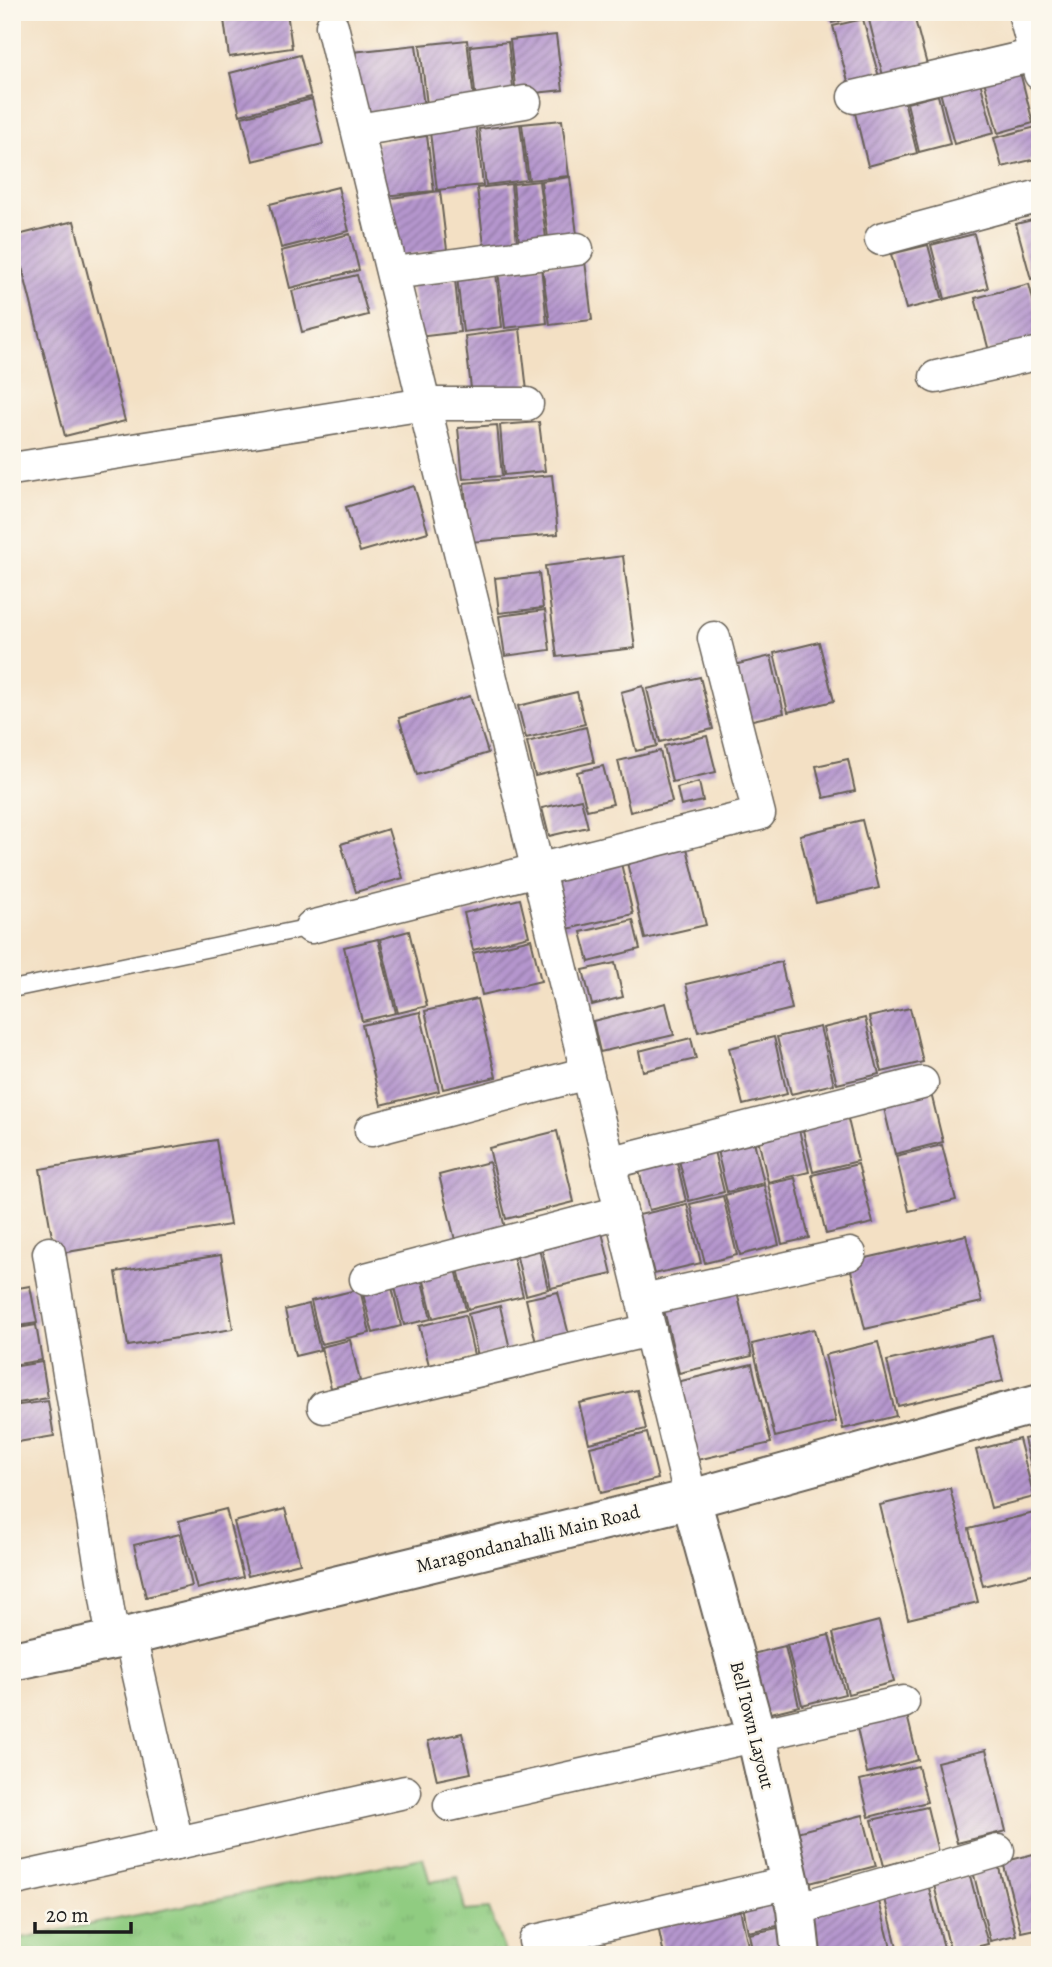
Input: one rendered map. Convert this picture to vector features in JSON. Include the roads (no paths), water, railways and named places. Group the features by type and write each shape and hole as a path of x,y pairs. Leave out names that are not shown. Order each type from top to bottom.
{"street":[{"path":"854,97 1037,64 1024,12"},
{"path":"332,26 691,1499"},
{"path":"358,130 524,102"},
{"path":"881,239 1040,196"},
{"path":"393,273 578,249"},
{"path":"936,377 1040,353"},
{"path":"12,469 425,404 527,404"},
{"path":"311,927 759,814 714,638"},
{"path":"370,1130 587,1073"},
{"path":"609,1163 922,1083"},
{"path":"366,1279 621,1212"},
{"path":"49,1253 122,1638 177,1843"},
{"path":"643,1300 850,1254"},
{"path":"324,1407 650,1330"},
{"name":"Maragondanahalli Main Road","path":"12,1661 122,1638 691,1499 1040,1403"},
{"name":"Bell Town Layout","path":"691,1499 756,1735 793,1895 801,1955"},
{"path":"450,1805 903,1702"},
{"path":"12,1880 405,1792"},
{"path":"535,1941 793,1895 998,1851"}],"lane":[{"path":"12,989 311,927"}]}
